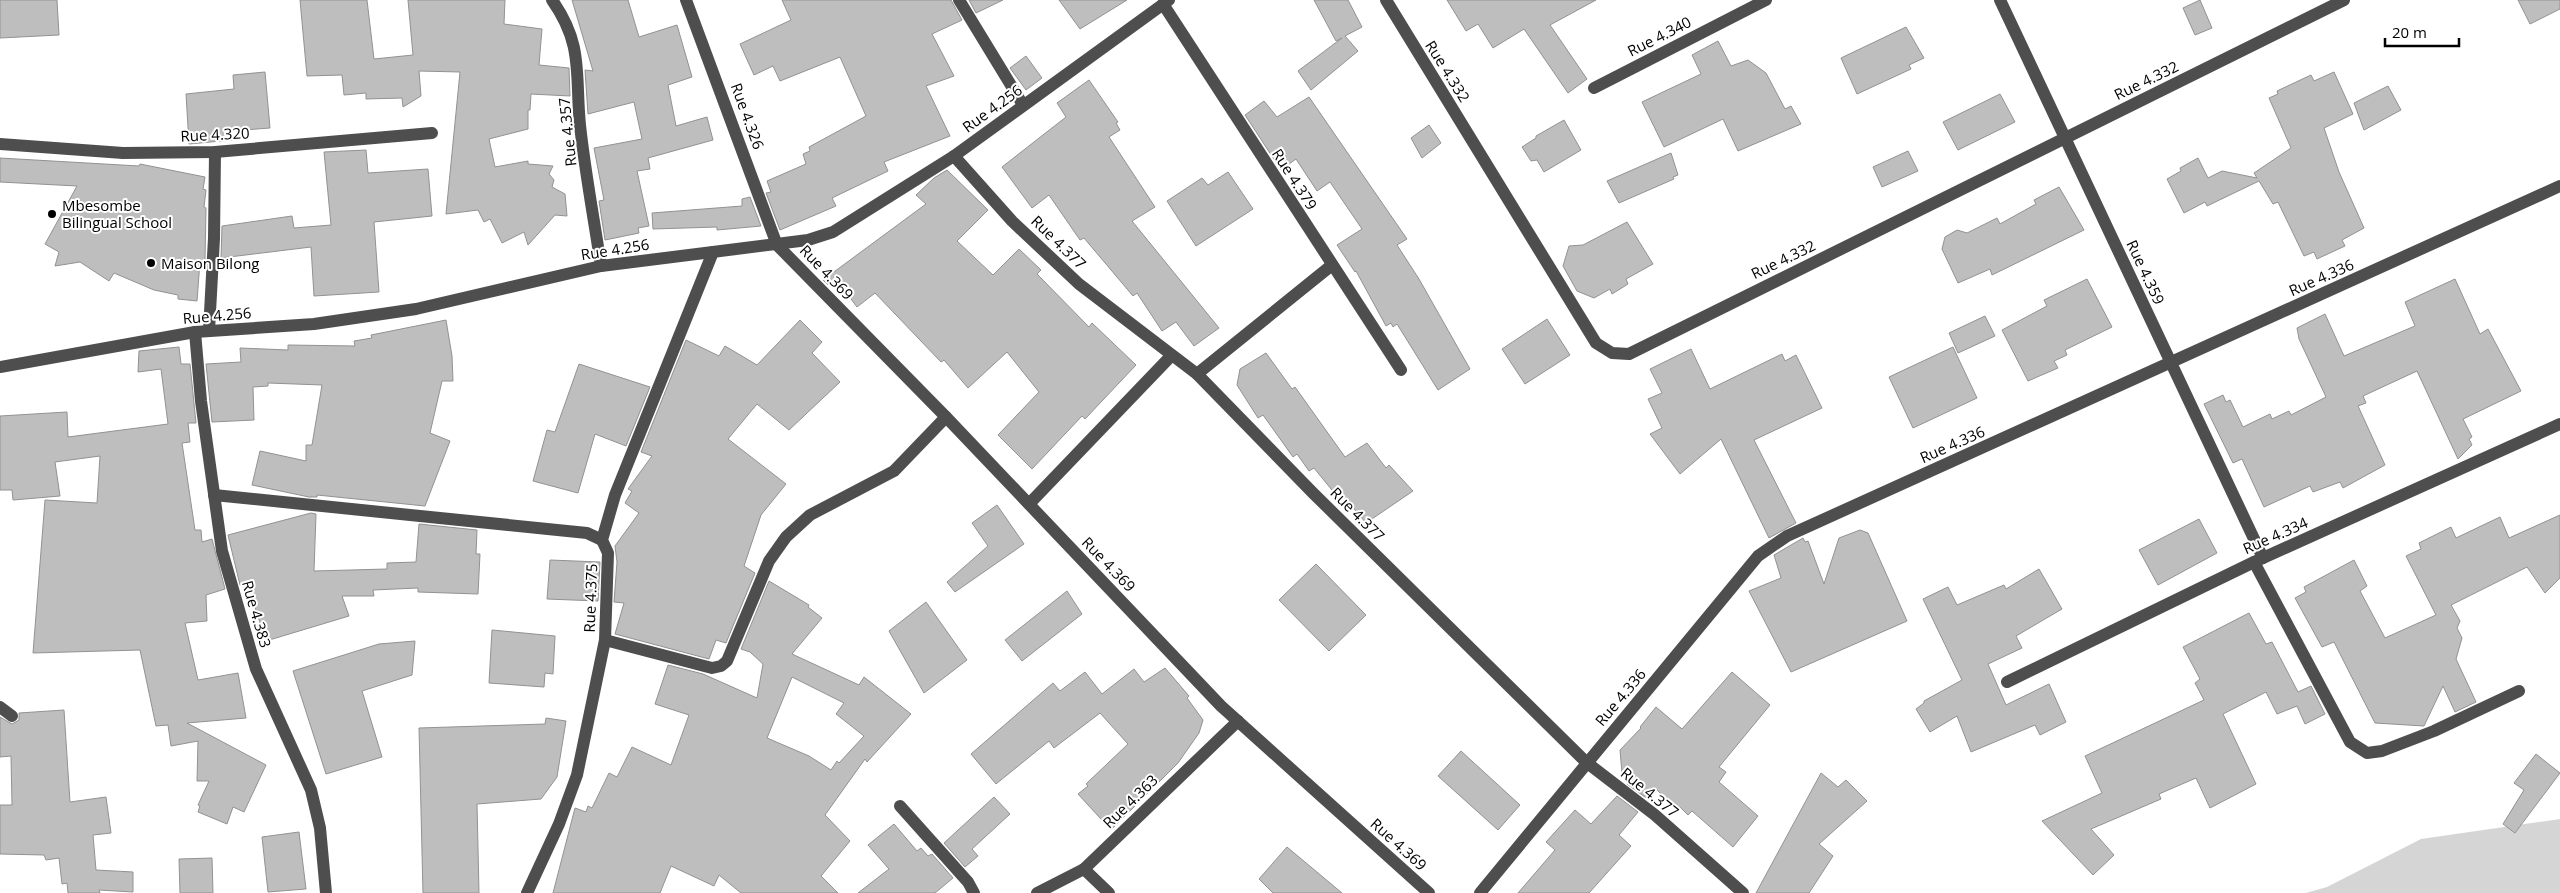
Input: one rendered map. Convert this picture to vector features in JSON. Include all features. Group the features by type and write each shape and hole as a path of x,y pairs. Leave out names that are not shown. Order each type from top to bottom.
{"street":[{"name":"Rue 4.357","path":"552,0 571,34 578,60 580,125 601,266"},
{"name":"Rue 4.326","path":"686,0 778,245"},
{"path":"959,0 1023,105"},
{"name":"Rue 4.332","path":"1386,0 1596,343 1612,353 1629,354 2344,0"},
{"name":"Rue 4.340","path":"1594,88 1766,0"},
{"name":"Rue 4.359","path":"2000,0 2171,362 2259,560 2350,742 2367,753 2382,751 2425,734 2519,691"},
{"name":"Rue 4.256","path":"0,367 195,332 314,324 416,310 601,266 808,240 833,232 954,156 1166,2"},
{"name":"Rue 4.379","path":"1166,2 1332,265 1401,370"},
{"name":"Rue 4.320","path":"0,144 123,153 215,152 432,133"},
{"path":"209,331 214,238 215,152"},
{"name":"Rue 4.377","path":"954,156 1012,221 1079,284 1197,374 1320,500 1586,762 1655,815 1743,893"},
{"name":"Rue 4.336","path":"1480,893 1586,762 1758,556 1787,536 2560,186"},
{"name":"Rue 4.369","path":"778,245 1030,504 1214,699 1429,893"},
{"name":"Rue 4.375","path":"527,893 559,824 577,775 605,640 608,553 602,540 615,495 714,252"},
{"path":"1197,374 1332,265"},
{"name":"Rue 4.383","path":"195,332 222,551 256,669 311,790 320,828 326,893"},
{"path":"1030,504 1171,356"},
{"path":"605,640 712,668 721,666 727,661 770,561 786,537 810,516 894,471 946,417"},
{"name":"Rue 4.334","path":"2007,682 2259,560 2560,424"},
{"path":"214,495 587,533 602,540"},
{"path":"0,707 12,716"},
{"name":"Rue 4.363","path":"1037,893 1084,869 1238,721"},
{"path":"900,806 968,882 974,893"},
{"path":"1084,869 1110,893"}],"shaded area":[{"path":"2560,819 2560,893 2306,893 2327,887 2421,839"}],"building":[{"path":"0,0 57,0 59,35 0,38"},
{"path":"300,0 367,0 374,59 413,55 408,0 505,0 504,24 542,29 539,65 569,68 570,96 531,94 530,110 528,110 528,129 489,139 495,167 528,161 528,164 553,166 549,174 554,180 552,187 565,194 567,216 555,215 528,245 524,232 502,243 490,219 484,222 478,210 446,214 460,72 419,71 421,96 403,107 402,98 366,99 366,93 344,95 342,75 307,76"},
{"path":"572,0 628,0 639,37 677,25 692,77 668,85 676,126 707,117 713,140 648,158 650,169 637,171 649,226 638,228 639,233 605,240 599,201 604,200 594,148 642,139 634,102 588,114 585,70 593,71"},
{"path":"782,0 951,0 962,20 932,34 954,76 926,86 950,136 884,162 888,171 832,198 836,206 780,230 766,193 771,192 767,181 806,164 803,154 810,151 809,147 866,116 840,57 780,81 773,66 754,75 740,44 791,20"},
{"path":"969,0 1003,0 976,13"},
{"path":"1059,0 1127,0 1080,29"},
{"path":"1314,0 1348,0 1362,27 1345,36 1358,51 1311,90 1298,71 1342,38 1336,41"},
{"path":"1447,0 1596,0 1550,25 1587,79 1568,93 1524,29 1493,48 1478,24 1466,31"},
{"path":"2200,0 2212,28 2195,35 2183,8"},
{"path":"2518,0 2560,0 2560,9 2530,24"},
{"path":"1906,27 1924,58 1909,65 1911,69 1857,94 1841,58"},
{"path":"1718,41 1731,66 1748,60 1766,73 1785,109 1791,106 1801,124 1738,151 1723,119 1664,147 1642,102 1701,74 1692,55"},
{"path":"1026,56 1042,78 1026,90 1010,68"},
{"path":"265,72 270,128 231,131 232,140 189,144 186,94 234,89 233,75"},
{"path":"2334,72 2353,114 2324,128 2339,172 2364,228 2342,240 2345,246 2317,259 2314,252 2304,256 2278,202 2273,204 2259,181 2207,206 2205,202 2184,213 2167,179 2181,171 2180,168 2198,158 2208,178 2222,171 2257,178 2254,173 2291,148 2269,98 2278,94 2277,91 2311,75 2314,81"},
{"path":"1089,80 1118,122 1116,123 1120,130 1109,137 1155,207 1132,221 1219,328 1194,346 1176,322 1162,331 1137,293 1133,296 1084,238 1080,240 1049,195 1032,208 1002,167 1066,117 1057,103"},
{"path":"2388,86 2401,110 2364,130 2354,103"},
{"path":"2000,94 2015,122 1958,150 1943,122"},
{"path":"1309,97 1407,239 1397,245 1419,279 1470,369 1438,390 1397,324 1393,327 1391,323 1386,326 1356,271 1337,245 1362,229 1330,182 1317,191 1296,159 1281,170 1245,115 1264,101 1277,117"},
{"path":"1564,120 1581,150 1544,172 1537,160 1531,161 1522,147 1536,138 1536,136"},
{"path":"1429,125 1441,143 1422,158 1411,138"},
{"path":"366,150 368,173 428,169 432,216 374,222 379,292 314,296 311,247 221,258 222,226 292,216 294,228 331,225 324,152"},
{"path":"1908,151 1918,171 1882,187 1873,167"},
{"path":"1671,153 1678,175 1673,177 1674,179 1619,203 1607,181"},
{"path":"0,158 139,166 140,164 205,177 203,189 206,190 204,207 206,208 205,260 200,261 197,301 178,299 178,295 154,290 114,273 109,281 80,262 55,266 59,252 45,244 77,186 0,182"},
{"path":"947,170 988,210 957,241 993,275 1019,249 1041,270 1037,274 1089,327 1092,323 1136,365 1085,419 1082,416 1032,469 998,435 1039,392 1007,352 968,388 944,360 941,362 875,293 857,307 842,287 827,284 823,280 926,204 916,195 934,178"},
{"path":"1228,172 1253,209 1196,246 1167,201 1202,178 1208,185"},
{"path":"2059,187 2084,230 1992,275 1990,269 1958,283 1942,249 1945,237 1957,230 1967,233 1997,218 2000,224 2036,204 2034,200"},
{"path":"750,197 761,226 717,230 717,227 653,229 652,213 742,206 742,199"},
{"path":"1627,222 1653,264 1626,279 1628,284 1612,294 1610,289 1594,298 1577,291 1563,266 1569,246 1583,245"},
{"path":"2087,279 2112,327 2065,350 2067,355 2054,361 2058,368 2028,381 2002,330 2047,306 2044,300"},
{"path":"2455,279 2480,334 2488,329 2521,391 2463,419 2472,437 2469,439 2472,445 2458,459 2417,371 2363,396 2366,403 2358,406 2385,465 2343,488 2340,482 2313,492 2310,486 2264,507 2242,459 2233,463 2204,404 2223,395 2226,402 2230,400 2243,427 2270,414 2272,419 2289,411 2291,415 2326,397 2299,339 2297,328 2325,314 2344,356 2415,326 2405,302"},
{"path":"1985,316 1995,336 1958,353 1949,333"},
{"path":"1547,319 1570,355 1525,384 1502,349"},
{"path":"446,320 452,356 453,381 442,381 430,433 450,441 425,506 317,495 317,497 309,497 252,485 260,451 306,461 306,445 312,445 322,385 268,383 268,386 253,387 254,420 212,422 206,364 241,362 240,348 288,350 288,345 355,346 354,341 372,338 371,335"},
{"path":"800,320 822,342 812,353 840,382 789,430 757,404 728,439 786,484 761,515 744,566 755,573 726,643 716,640 709,659 615,634 624,603 614,602 617,562 615,546 639,513 625,503 632,491 628,489 652,456 641,452 686,340 719,356 725,346 757,365"},
{"path":"179,347 181,364 190,364 196,423 188,423 190,442 182,443 195,530 201,530 202,542 212,539 225,589 206,595 207,621 185,623 198,680 238,673 246,718 187,723 266,765 244,812 233,807 227,824 198,812 200,806 198,805 209,781 197,781 198,741 171,746 168,725 156,726 140,650 33,653 45,500 97,503 100,456 55,462 60,496 13,500 12,490 0,490 0,416 67,412 68,437 168,424 161,369 138,372 139,351"},
{"path":"1953,347 1977,398 1913,428 1889,377"},
{"path":"1691,349 1710,389 1782,354 1785,361 1796,355 1822,408 1754,440 1796,523 1769,538 1721,439 1680,474 1650,434 1662,428 1648,399 1662,393 1650,369"},
{"path":"1266,353 1292,389 1295,387 1345,457 1367,443 1386,468 1389,465 1413,491 1366,523 1344,497 1340,500 1314,468 1309,471 1297,454 1293,457 1263,415 1258,418 1237,385 1240,369"},
{"path":"579,364 650,387 626,446 595,434 578,493 533,481 547,430 555,432"},
{"path":"997,505 1024,544 955,592 947,582 988,546 972,523"},
{"path":"311,513 316,514 314,571 387,569 387,563 416,562 419,524 477,530 476,554 480,554 478,594 418,592 418,588 373,590 374,596 342,596 349,616 266,641 247,583 240,585 228,535"},
{"path":"2560,515 2560,578 2545,593 2527,567 2451,605 2460,621 2457,628 2462,638 2456,659 2476,702 2455,712 2443,686 2424,726 2375,723 2334,642 2322,647 2295,598 2306,592 2304,587 2354,560 2367,586 2360,591 2385,638 2436,615 2406,556 2421,549 2419,543 2451,527 2456,538 2500,517 2509,538"},
{"path":"2199,519 2217,553 2158,585 2139,550"},
{"path":"1860,530 1868,533 1907,621 1791,672 1749,591 1781,578 1774,555 1803,538 1805,542 1808,541 1824,584 1839,538"},
{"path":"550,560 600,562 598,601 547,599"},
{"path":"1316,564 1366,615 1329,651 1279,600"},
{"path":"2039,569 2062,609 2016,636 2022,648 1988,664 2006,705 2049,684 2066,722 2040,735 2035,725 1971,752 1957,716 1930,732 1916,709 1924,701 1962,680 1923,599 1948,587 1957,605 2004,585 2006,589"},
{"path":"769,581 809,605 808,607 822,618 792,654 859,685 864,677 911,714 867,762 865,759 825,815 850,841 821,876 838,893 741,893 719,875 714,886 671,866 660,893 553,893 575,808 586,812 588,806 592,808 609,773 617,777 632,747 671,765 689,715 655,704 668,665 703,674 757,698 763,664 750,652 741,649","holes":["792,677 844,703 836,714 864,736 839,763 837,761 831,770 809,756 767,738"]},
{"path":"1067,591 1082,614 1022,661 1005,640"},
{"path":"926,602 967,660 924,693 889,631"},
{"path":"2249,613 2266,644 2272,642 2298,692 2311,686 2325,714 2305,724 2297,706 2277,714 2266,692 2223,714 2256,784 2210,808 2196,778 2159,794 2161,799 2091,829 2114,855 2093,875 2042,821 2102,793 2085,756 2204,700 2195,683 2200,679 2183,647"},
{"path":"492,630 555,636 553,674 545,673 544,687 489,683"},
{"path":"415,641 412,675 362,691 382,757 326,774 293,671 379,644"},
{"path":"1165,668 1189,696 1187,698 1203,720 1199,733 1178,763 1111,830 1078,794 1128,744 1100,713 1054,748 1049,741 996,784 971,754 1053,683 1060,691 1085,672 1102,694 1134,669 1144,682"},
{"path":"1732,672 1770,705 1719,767 1726,772 1719,782 1758,816 1733,847 1692,811 1688,815 1680,807 1678,810 1657,790 1649,800 1627,784 1630,780 1622,773 1620,750 1641,728 1656,707 1682,729"},
{"path":"64,710 70,802 106,797 111,833 93,835 96,870 133,872 133,892 99,890 100,893 68,893 67,883 62,884 59,858 46,860 44,855 0,854 0,805 12,805 11,756 0,757 0,717 12,724 19,720 19,713"},
{"path":"546,718 566,721 557,777 541,799 477,804 479,893 423,893 419,728 545,724"},
{"path":"1461,751 1520,805 1498,830 1438,776"},
{"path":"2536,754 2560,773 2515,833 2503,824 2524,790 2514,783"},
{"path":"1821,773 1838,787 1846,780 1867,801 1819,844 1833,856 1809,893 1756,893"},
{"path":"1617,796 1638,812 1619,835 1631,846 1589,893 1518,893 1555,850 1546,842 1575,810 1591,824"},
{"path":"994,797 1010,814 972,849 978,856 965,867 944,843"},
{"path":"894,824 917,851 921,848 928,856 932,854 953,878 935,893 858,893 889,869 868,845"},
{"path":"299,832 306,889 268,892 262,837"},
{"path":"1287,847 1342,893 1273,893 1259,879"},
{"path":"212,858 213,893 180,893 179,859"}],"place":[{"name":"Mbesombe Bilingual School","path":"52,214"},
{"name":"Maison Bilong","path":"151,263"}]}
